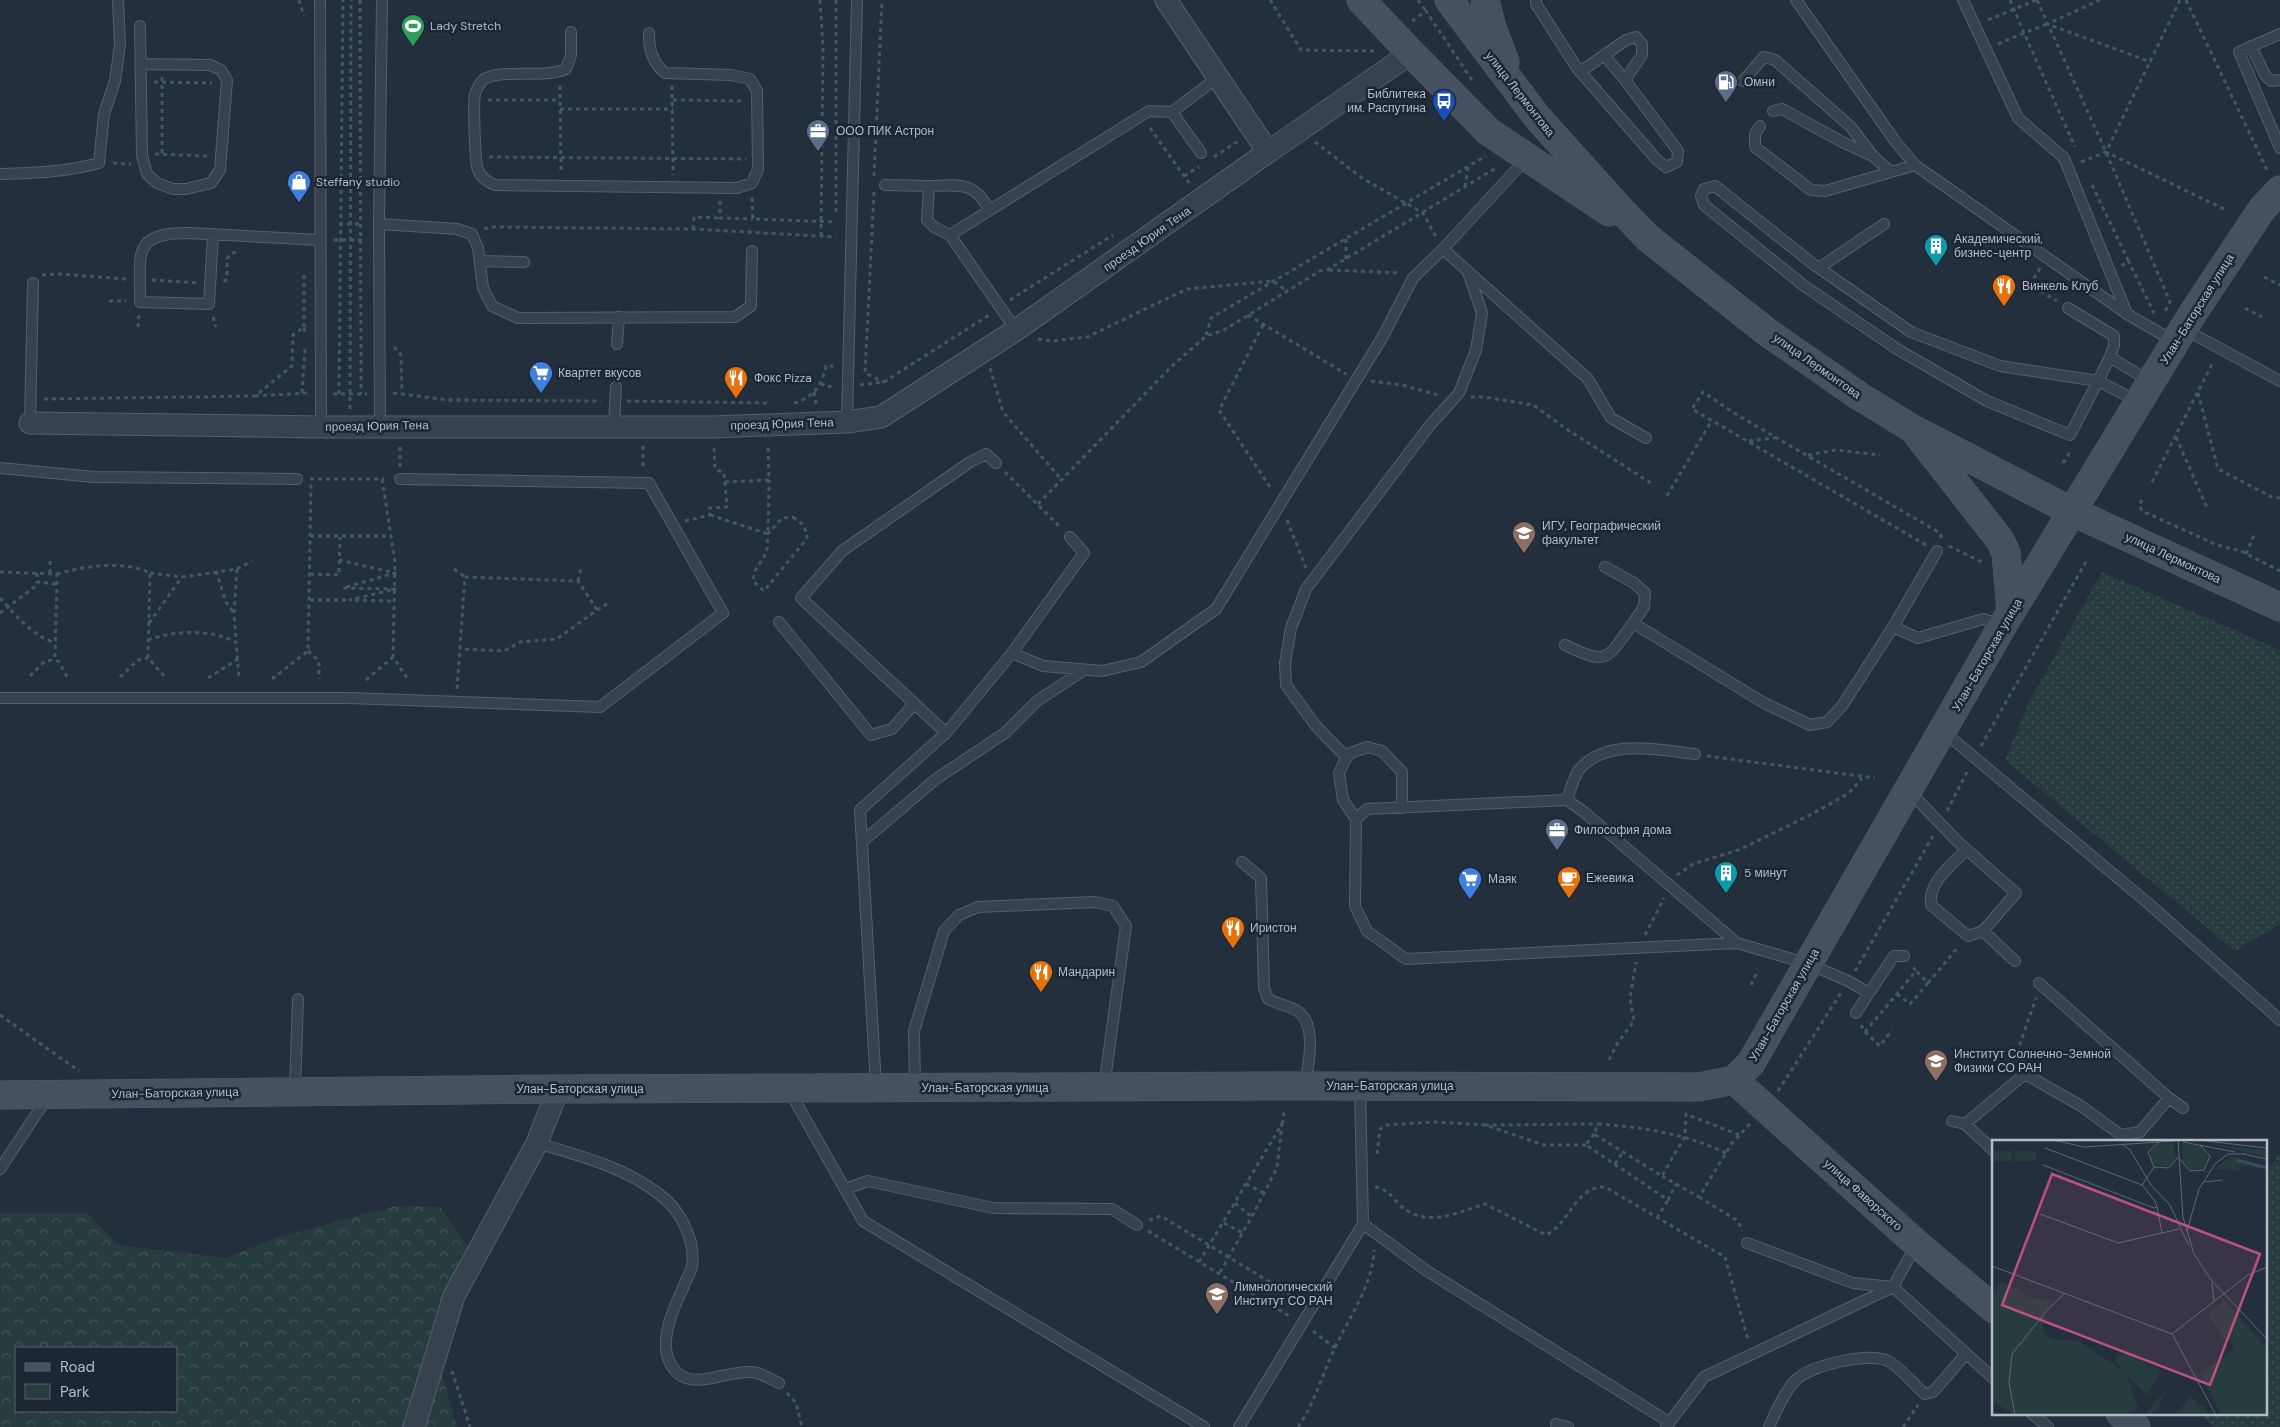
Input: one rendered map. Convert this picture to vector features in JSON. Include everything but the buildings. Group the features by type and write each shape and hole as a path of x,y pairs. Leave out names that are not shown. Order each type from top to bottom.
{"street":[{"path":"1166,0 1268,152"},
{"path":"1361,0 1398,53 1482,126 1526,159 1648,238"},
{"path":"1485,0 1502,55 1521,92 1537,117"},
{"name":"улица Лермонтова","path":"1437,5 1590,178 1648,238 1774,337 1859,396 1913,429 2073,512 2280,607"},
{"name":"проезд Юрия Тена","path":"30,423 321,427 767,426 847,422 881,417 984,351 1025,334 1398,53"},
{"name":"Улан-Баторская улица","path":"0,1095 558,1089 1305,1086 1699,1087 1734,1080 1751,1063 2007,619 2146,393 2174,329 2262,209 2275,183"},
{"path":"1913,429 2000,540 2006,554 2007,619"},
{"name":"улица Фаворского","path":"1734,1080 1917,1244 1988,1301"},
{"path":"414,1427 454,1296 536,1143 558,1089"},
{"path":"2121,1414 2136,1427"}],"lane":[{"path":"0,174 46,173 99,163 104,114 115,81 120,44 118,0"},
{"path":"320,0 321,427"},
{"path":"380,426 378,224 382,0"},
{"path":"847,422 858,0"},
{"path":"1536,0 1536,4 1578,70 1657,160 1666,167 1677,162 1678,150 1604,55"},
{"path":"1796,0 1895,141 1915,165 2127,314 2174,329 2280,381"},
{"path":"1963,0 2018,118 2064,158 2127,314"},
{"path":"140,26 140,64 142,159 147,174 157,183 173,189 186,189 211,183 220,170 225,151 227,83 221,70 210,65 140,64"},
{"path":"571,32 571,56 566,69 559,72 493,75 482,81 475,94 476,157 477,168 484,181 494,186 561,185 737,188 752,183 758,170 757,91 750,79 731,75 665,73 653,60 649,46 649,33"},
{"path":"2280,34 2239,52 2280,148"},
{"path":"1578,70 1626,40 1636,37 1642,44 1642,55 1625,80"},
{"path":"2251,46 2265,75 2272,80 2280,80"},
{"path":"1743,81 1764,57 1775,60 1851,127 1873,156 1891,172"},
{"path":"950,234 1149,111 1172,112 1218,77"},
{"path":"1773,111 1782,109 1844,143 1873,156"},
{"path":"1172,112 1202,152"},
{"path":"1760,126 1755,134 1755,147 1800,184 1811,190 1825,191 1915,165"},
{"path":"1012,653 1043,666 1102,671 1141,662 1216,609 1382,338 1413,278 1443,249 1526,159"},
{"path":"885,185 960,185 974,189 983,197 989,210"},
{"path":"929,186 927,220 934,227 950,234 1025,334"},
{"path":"2068,308 2114,336 2114,345 2110,357 2098,381 2070,435 1987,401 1897,349 1803,285 1704,205 1701,196 1704,188 1715,186 1819,268 1910,332 2000,366 2098,381 2146,393"},
{"path":"378,224 457,229 472,234 478,248 483,288 492,306 518,318 735,317 751,306 752,251"},
{"path":"1819,268 1884,224"},
{"path":"213,235 209,304 140,302 141,248 150,239 170,233 305,239 320,240"},
{"path":"1443,249 1588,379 1611,418 1646,438"},
{"path":"480,260 524,262"},
{"path":"1346,758 1316,726 1286,685 1285,663 1291,628 1306,589 1430,425 1459,393 1476,350 1482,313 1468,272"},
{"path":"30,423 33,283"},
{"path":"617,344 618,317"},
{"path":"2110,357 2146,393"},
{"path":"614,426 616,387"},
{"path":"946,733 801,598 842,551 874,528 970,462 986,454 996,463"},
{"path":"0,468 94,477 297,479"},
{"path":"0,698 349,698 600,707 722,612 649,483 400,480"},
{"path":"876,1088 860,810 946,733 1012,653 1084,553 1070,536"},
{"path":"1633,623 1764,703 1810,725 1827,722 1842,706 1893,627 1937,551"},
{"path":"1565,645 1590,656 1602,658 1612,651 1644,607 1645,594 1634,583 1605,567"},
{"path":"1893,627 1918,638 1983,619 2007,619"},
{"path":"779,622 871,735 892,729 914,705"},
{"path":"862,842 936,779 1005,733 1037,701 1084,670"},
{"path":"1943,731 2150,904 2280,1020"},
{"path":"1402,808 1402,772 1382,751 1368,747 1348,754 1340,773 1344,800 1356,818 1355,906 1367,931 1406,959 1737,943 1809,964 1868,993"},
{"path":"1567,800 1577,772 1589,761 1605,752 1648,748 1695,754"},
{"path":"1908,791 1966,850 2016,894 1983,931 1968,936 1931,905 1930,895 1936,883 1966,850"},
{"path":"1356,818 1366,809 1567,800 1584,812 1737,943"},
{"path":"1242,862 1261,878 1264,988 1268,1000 1300,1012 1307,1026 1311,1042 1305,1086"},
{"path":"915,1088 914,1031 944,932 960,915 978,907 1095,902 1113,906 1126,926 1104,1087"},
{"path":"1983,931 2015,960"},
{"path":"1856,1014 1894,956 1904,956"},
{"path":"2041,985 2169,1098 2183,1108"},
{"path":"296,1092 298,999"},
{"path":"1965,1124 2025,1074 2081,1106 2121,1134 2140,1132 2169,1098"},
{"path":"1239,1427 1364,1224 1360,1086"},
{"path":"788,1088 863,1221 1204,1427"},
{"path":"0,1169 48,1095"},
{"path":"1952,1121 1965,1124 1992,1149"},
{"path":"536,1143 587,1158 629,1177 660,1194 681,1220 688,1233 691,1245 692,1267 667,1328 666,1353 669,1362 674,1368 687,1378 714,1378 736,1372 753,1372 779,1383"},
{"path":"845,1189 868,1181 993,1208 1112,1209 1137,1224"},
{"path":"1364,1224 1427,1271 1668,1425 1704,1377 1893,1287 1917,1244"},
{"path":"1747,1243 1854,1282 1893,1287 1992,1377"},
{"path":"1769,1427 1796,1380 1819,1366 1879,1357 1890,1362 1925,1394 1934,1392 1966,1354"},
{"path":"2032,1414 2048,1427"},
{"path":"1556,1424 1568,1427"}],"path":[{"path":"299,0 304,21"},
{"path":"339,394 343,0"},
{"path":"350,427 351,0"},
{"path":"360,0 360,394"},
{"path":"820,0 823,48 822,236"},
{"path":"836,0 836,247"},
{"path":"1270,0 1301,50 1398,53"},
{"path":"1418,0 1437,5"},
{"path":"2010,0 2082,162 2106,152 2180,0"},
{"path":"1975,26 2036,0 2106,152 2170,302 2174,329"},
{"path":"1986,49 2100,0"},
{"path":"2186,0 2275,183"},
{"path":"2047,24 2151,62"},
{"path":"559,72 561,185"},
{"path":"672,73 673,186"},
{"path":"141,81 227,83"},
{"path":"162,82 162,154"},
{"path":"475,100 560,100"},
{"path":"673,100 757,101"},
{"path":"560,109 673,109"},
{"path":"1146,129 1152,128 1201,200"},
{"path":"1314,142 1362,178 1405,204 1423,212 1443,249"},
{"path":"1222,152 1232,145"},
{"path":"99,163 142,159 162,154 225,151"},
{"path":"2106,152 2224,209"},
{"path":"1206,336 1212,318 1488,155"},
{"path":"476,157 757,159"},
{"path":"1327,270 1499,166"},
{"path":"1465,188 1468,167"},
{"path":"752,183 753,219"},
{"path":"720,187 720,218"},
{"path":"693,228 694,217 836,222"},
{"path":"320,224 378,224"},
{"path":"472,234 490,227 693,228 836,237"},
{"path":"1346,238 1346,260"},
{"path":"305,239 304,327 306,337"},
{"path":"320,240 378,240"},
{"path":"33,283 39,275 59,274 222,284 228,278 227,259 230,254 246,251"},
{"path":"2047,258 2030,285 2068,308"},
{"path":"2128,260 2155,316"},
{"path":"1038,504 1172,366 1206,336 1224,330 1320,271 1418,273"},
{"path":"2264,277 2280,286"},
{"path":"1025,334 1053,341 1087,337 1187,289 1274,281 1287,291"},
{"path":"2245,308 2262,317"},
{"path":"1248,315 1357,379 1402,385 1428,394 1455,398 1484,397 1533,405 1568,430 1654,485"},
{"path":"1263,325 1219,410 1281,504 1307,571 1306,589"},
{"path":"31,399 255,396 292,366 293,336 304,327"},
{"path":"302,393 305,346"},
{"path":"984,351 1004,412 1061,479"},
{"path":"833,356 833,373"},
{"path":"2152,482 2213,362"},
{"path":"794,403 803,400 819,388 826,366 833,366"},
{"path":"832,395 833,380"},
{"path":"821,383 826,387 833,386"},
{"path":"1937,551 1692,409 1703,392 1776,438 1940,533 1943,543 1990,566"},
{"path":"2198,393 2218,469 2272,497 2280,498"},
{"path":"1667,496 1712,420"},
{"path":"297,479 400,480 401,426"},
{"path":"642,426 643,483"},
{"path":"2176,437 2208,510"},
{"path":"1748,441 1776,438"},
{"path":"768,447 769,480 768,534 768,552 755,571 752,581 764,591 808,535 802,524 793,517 782,518 768,534"},
{"path":"1807,455 1836,450 1880,455"},
{"path":"710,515 709,508 727,507 724,473 715,469 715,452"},
{"path":"996,463 1070,536"},
{"path":"272,679 308,651 311,479"},
{"path":"382,479 392,536 395,573 393,657 409,681"},
{"path":"725,482 769,480"},
{"path":"2142,500 2139,505 2142,511 2216,545 2246,554 2280,571"},
{"path":"672,524 710,515 768,534"},
{"path":"2246,554 2255,534"},
{"path":"310,536 392,536"},
{"path":"310,574 338,575 340,537"},
{"path":"50,560 50,573"},
{"path":"339,560 395,573"},
{"path":"0,572 58,574 106,566 138,568 150,573 183,577 237,569 252,561"},
{"path":"582,565 578,581 597,610"},
{"path":"237,569 234,613 239,678"},
{"path":"454,569 465,577 578,581"},
{"path":"216,571 226,602 234,613"},
{"path":"0,613 37,585 37,573"},
{"path":"150,573 148,658 165,677"},
{"path":"395,573 342,588 395,589"},
{"path":"54,659 58,574"},
{"path":"149,624 183,577"},
{"path":"456,702 465,577"},
{"path":"38,582 57,584"},
{"path":"349,600 395,589"},
{"path":"0,598 17,619 35,633 54,643"},
{"path":"310,600 394,601"},
{"path":"460,649 504,651 520,642 558,639 610,602"},
{"path":"148,640 163,635 192,633 226,637 236,642"},
{"path":"308,651 319,661 319,679"},
{"path":"366,680 393,657"},
{"path":"120,677 138,660 148,658"},
{"path":"30,676 44,662 54,659 59,662 67,677"},
{"path":"208,678 238,660"},
{"path":"1695,754 1862,778 1875,778"},
{"path":"1609,1060 1617,1044 1634,1021 1630,998 1632,975 1640,948 1677,874 1693,864 1741,849 1814,813 1848,793 1862,778"},
{"path":"1897,994 1910,1004 1961,943"},
{"path":"1904,956 1928,983"},
{"path":"1751,985 1758,970"},
{"path":"1865,1032 1916,971"},
{"path":"2025,1074 2020,1044 2041,985"},
{"path":"1856,1014 1865,1032 1880,1046 1892,1030"},
{"path":"0,1015 80,1071"},
{"path":"1662,1176 1685,1136 1686,1114 1739,1135"},
{"path":"1218,1274 1252,1217 1277,1168 1284,1117"},
{"path":"1377,1161 1380,1129 1386,1125 1435,1122 1485,1125 1598,1124 1685,1136 1726,1153"},
{"path":"1699,1197 1726,1153 1739,1135 1752,1123"},
{"path":"1199,1262 1282,1124"},
{"path":"1586,1145 1598,1124"},
{"path":"1485,1125 1544,1145 1586,1145 1668,1200"},
{"path":"1594,1134 1738,1221 1747,1243"},
{"path":"1615,1164 1623,1152"},
{"path":"1375,1182 1374,1187 1382,1188 1403,1208 1416,1216 1440,1218 1484,1204 1546,1235 1555,1231 1583,1195 1597,1187 1605,1187 1724,1257 1752,1354"},
{"path":"1246,1184 1264,1193"},
{"path":"1657,1218 1676,1184"},
{"path":"1235,1203 1252,1217"},
{"path":"1137,1224 1161,1216 1312,1308"},
{"path":"1224,1223 1243,1233"},
{"path":"1137,1224 1302,1324 1335,1348"},
{"path":"1298,1427 1312,1407 1335,1348 1363,1294 1374,1252 1364,1224"},
{"path":"441,1337 470,1427"},
{"path":"779,1383 796,1403 802,1427"},
{"path":"1903,1427 1925,1394"}],"green space":[{"path":"2102,572 2280,650 2280,924 2235,951 2005,760 2029,702"},
{"path":"2280,1153 2280,1427 2213,1427 2201,1414 2268,1414 2268,1170"},
{"path":"395,1206 440,1207 469,1248 439,1365 457,1427 0,1427 0,1213 87,1213 118,1245 226,1258 279,1237"}],"place":[{"name":"Lady Stretch","path":"413,47"},
{"name":"Омни","path":"1726,103"},
{"name":"Библитека им. Распутина","path":"1444,122"},
{"name":"ООО ПИК Астрон","path":"818,152"},
{"name":"Steffany studio","path":"299,203"},
{"name":"Академический, бизнес-центр","path":"1936,267"},
{"name":"Винкель Клуб","path":"2004,307"},
{"name":"Квартет вкусов","path":"541,394"},
{"name":"Фокс Pizza","path":"736,399"},
{"name":"ИГУ, Географический факультет","path":"1524,554"},
{"name":"Философия дома","path":"1557,851"},
{"name":"5 минут","path":"1726,894"},
{"name":"Ежевика","path":"1569,899"},
{"name":"Маяк","path":"1470,900"},
{"name":"Иристон","path":"1233,949"},
{"name":"Мандарин","path":"1041,993"},
{"name":"Институт Солнечно-Земной Физики СО РАН","path":"1936,1082"},
{"name":"Лимнологический Институт СО РАН","path":"1217,1315"}]}
